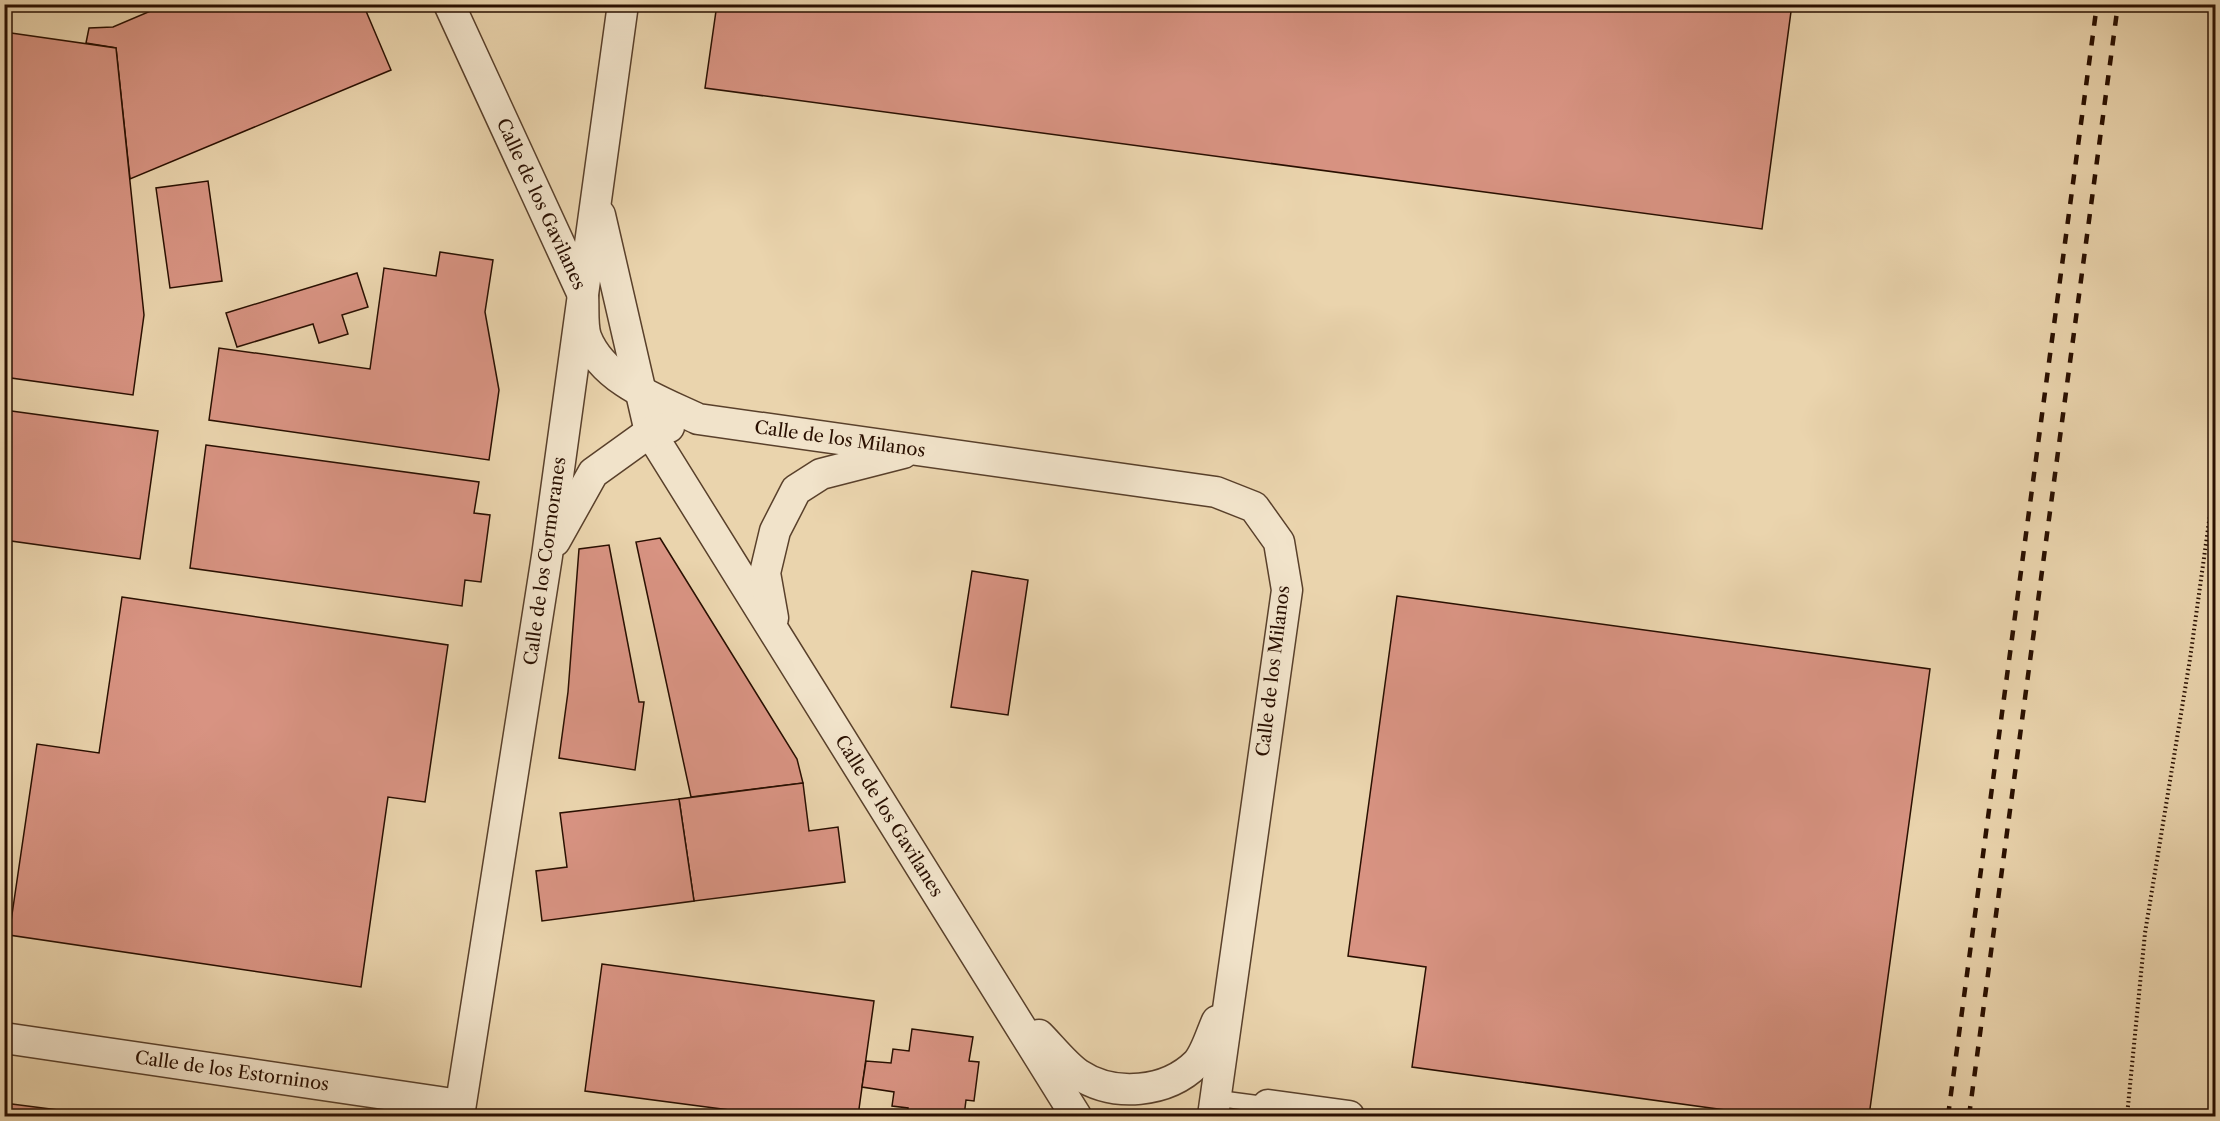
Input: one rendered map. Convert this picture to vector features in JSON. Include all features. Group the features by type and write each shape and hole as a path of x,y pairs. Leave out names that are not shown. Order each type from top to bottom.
{"street":[{"name":"Calle de los Gavilanes","path":"449,4 583,295 586,336 601,364 640,391 698,419"},
{"name":"Calle de los Cormoranes","path":"460,1111 547,556 623,4"},
{"name":"Calle de los Gavilanes","path":"596,198 650,432 1076,1116"},
{"path":"547,556 593,473 650,432 698,419"},
{"name":"Calle de los Milanos","path":"698,419 1216,492 1254,507 1279,542 1287,590 1214,1107"},
{"name":"Calle de los Gavilanes","path":"775,632 765,573 776,531 796,490 820,474 917,449"},
{"name":"Calle de los Gavilanes","path":"1004,999 1078,1074 1104,1086 1143,1090 1170,1083 1198,1062 1230,994"},
{"name":"Calle de los Estorninos","path":"4,1038 460,1111"},
{"path":"1268,1105 1349,1116"}],"lane":[{"path":"1214,1107 1268,1105"}],"path":[{"path":"2127,1116 2145,933 2190,659 2216,471"}],"building":[{"path":"167,4 363,4 391,70 130,179 116,48 86,43 89,28 113,27"},
{"path":"717,4 1792,4 1762,229 705,88"},
{"path":"4,32 116,48 144,315 133,395 4,377"},
{"path":"208,181 222,281 170,288 156,188"},
{"path":"440,252 493,260 485,312 499,390 489,460 209,420 219,348 370,369 384,268 436,276"},
{"path":"357,273 368,307 342,315 348,334 319,343 313,324 237,347 226,313"},
{"path":"4,410 158,431 140,559 4,540"},
{"path":"206,445 479,482 474,513 490,515 481,582 465,580 462,606 190,568"},
{"path":"660,538 797,759 803,783 691,797 636,542"},
{"path":"609,545 639,702 644,702 635,770 559,758 568,692 579,549"},
{"path":"972,571 1028,580 1008,715 951,707"},
{"path":"1397,596 1930,669 1869,1116 1769,1116 1412,1067 1426,967 1348,956"},
{"path":"122,597 448,645 425,802 388,797 361,987 9,935 37,744 99,753"},
{"path":"803,783 809,831 838,827 845,882 694,901 679,799"},
{"path":"679,799 694,901 542,921 536,871 567,867 560,813"},
{"path":"602,964 874,1001 858,1116 775,1116 585,1091"},
{"path":"912,1029 973,1037 969,1061 979,1062 974,1101 966,1100 964,1116 907,1115 908,1108 892,1106 894,1092 862,1087 866,1061 891,1063 893,1049 909,1051"},
{"path":"4,1103 105,1116 4,1116"}],"railway":[{"path":"1948,1116 2097,4"},
{"path":"1969,1116 2118,4"}]}
